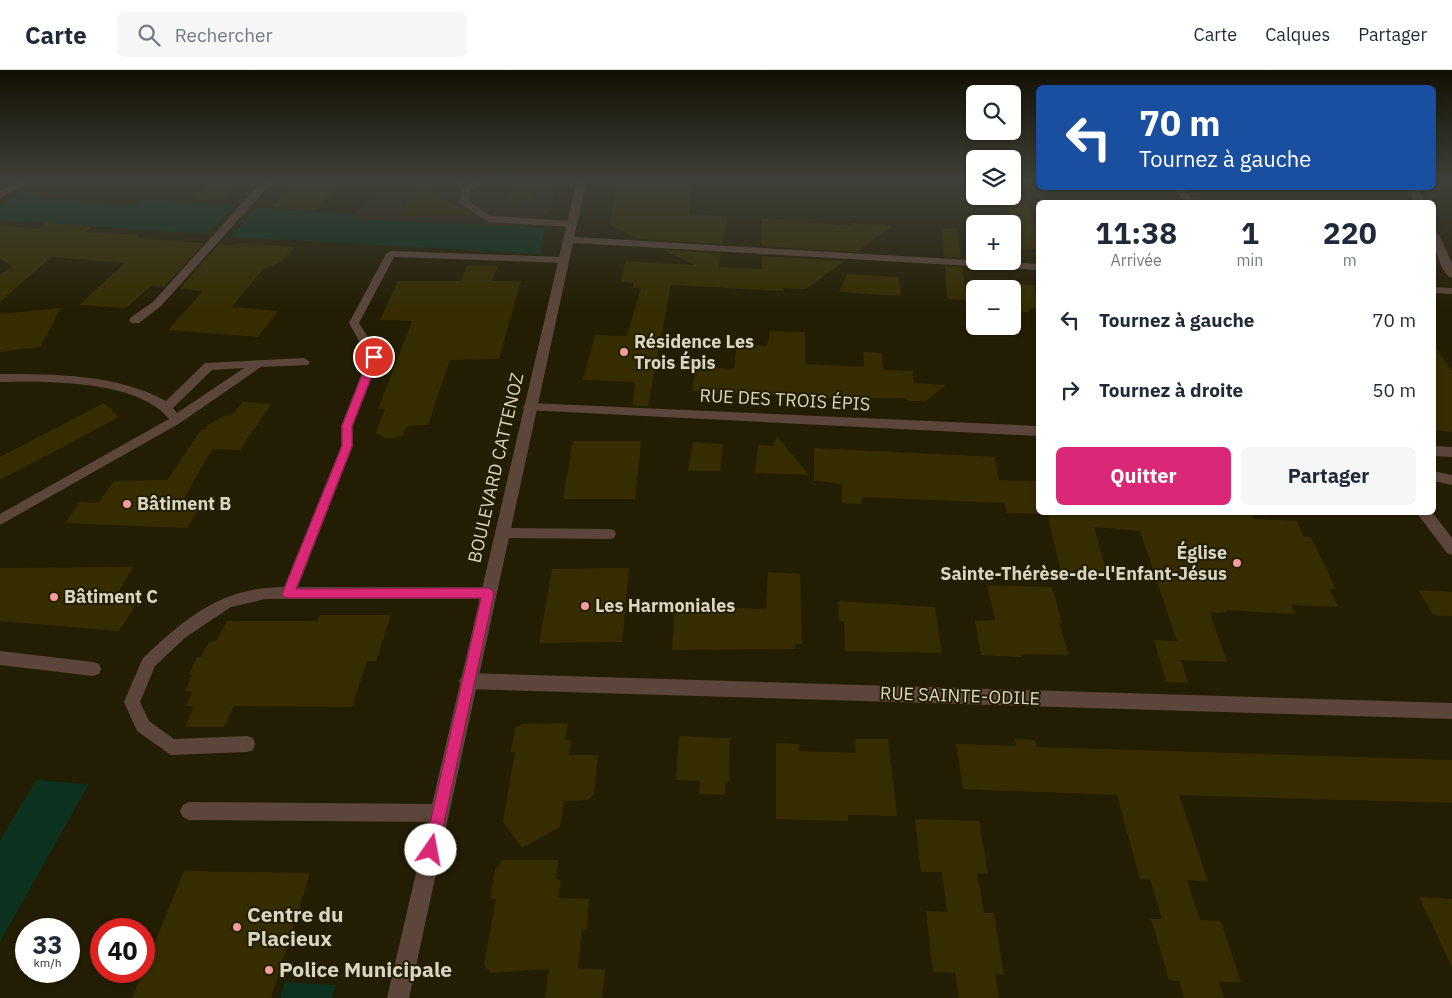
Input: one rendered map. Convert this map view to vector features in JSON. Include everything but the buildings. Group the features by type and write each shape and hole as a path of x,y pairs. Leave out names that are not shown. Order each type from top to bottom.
{"street":[{"path":"135,320 157,304 230,223"},
{"name":"BOULEVARD CATTENOZ","path":"398,998 572,224"},
{"path":"1436,239 1452,274"},
{"path":"568,240 1036,267"},
{"path":"1436,290 1452,291"},
{"name":"RUE DES TROIS ÉPIS","path":"530,407 1036,431"},
{"path":"1436,451 1452,452"},
{"path":"1425,515 1452,549"},
{"name":"RUE SAINTE-ODILE","path":"468,681 1452,711"}],"lane":[{"path":"560,223 572,224"},
{"path":"288,594 347,446 347,426 374,357 354,323 391,254 563,260"},
{"path":"167,407 209,366 304,362"},
{"path":"0,520 176,420 258,364"},
{"path":"0,378 43,378 114,386 134,392 173,410 176,420"},
{"path":"1442,478 1452,490"},
{"path":"502,533 609,534"},
{"path":"247,744 171,747 143,726 132,702 149,662 181,632 227,602 266,594 488,593"},
{"path":"0,658 94,669"},
{"path":"189,811 439,813"}],"shaded area":[{"path":"447,223 528,223 526,227"}],"green space":[{"path":"49,223 218,223 207,234"},
{"path":"243,223 446,223 545,228 540,254 231,237"},
{"path":"36,780 89,784 0,942 0,840"},
{"path":"285,982 336,985 332,998 280,998"}],"place":[{"name":"Résidence Les Trois Épis","path":"624,352"},
{"name":"Bâtiment B","path":"127,504"},
{"name":"Église Sainte-Thérèse-de-l'Enfant-Jésus","path":"1237,563"},
{"name":"Bâtiment C","path":"54,597"},
{"name":"Les Harmoniales","path":"585,606"},
{"name":"Centre du Placieux","path":"237,927"},
{"name":"Police Municipale","path":"269,970"}],"route":[{"path":"374,357 347,426 347,446 288,594 488,593 431,850"}]}
